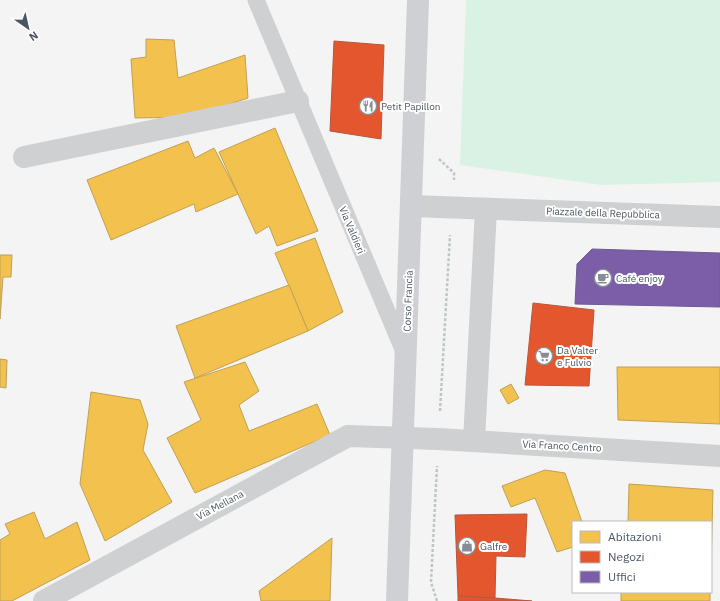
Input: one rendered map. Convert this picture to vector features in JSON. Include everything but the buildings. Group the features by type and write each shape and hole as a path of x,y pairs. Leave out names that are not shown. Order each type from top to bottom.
{"main road":[{"name":"Corso Francia","path":"397,601 407,359 418,0"}],"street":[{"path":"24,157 298,100"},
{"name":"Piazzale della Repubblica","path":"411,206 720,217"},
{"path":"474,441 486,209"},
{"name":"Via Mellana","path":"44,601 348,436 404,437"},
{"name":"Via Franco Centro","path":"404,437 720,456"}],"lane":[{"name":"Via Valdieri","path":"256,0 407,359"}],"path":[{"path":"436,601 431,582 454,173 440,160 440,152"}],"green space":[{"path":"466,0 720,0 720,182 602,185 460,165"}],"place":[{"name":"Petit Papillon","path":"368,106"},
{"name":"Café enjoy","path":"603,278"},
{"name":"Da Valter e Fulvio","path":"544,356"},
{"name":"Galfre","path":"467,546"}]}
